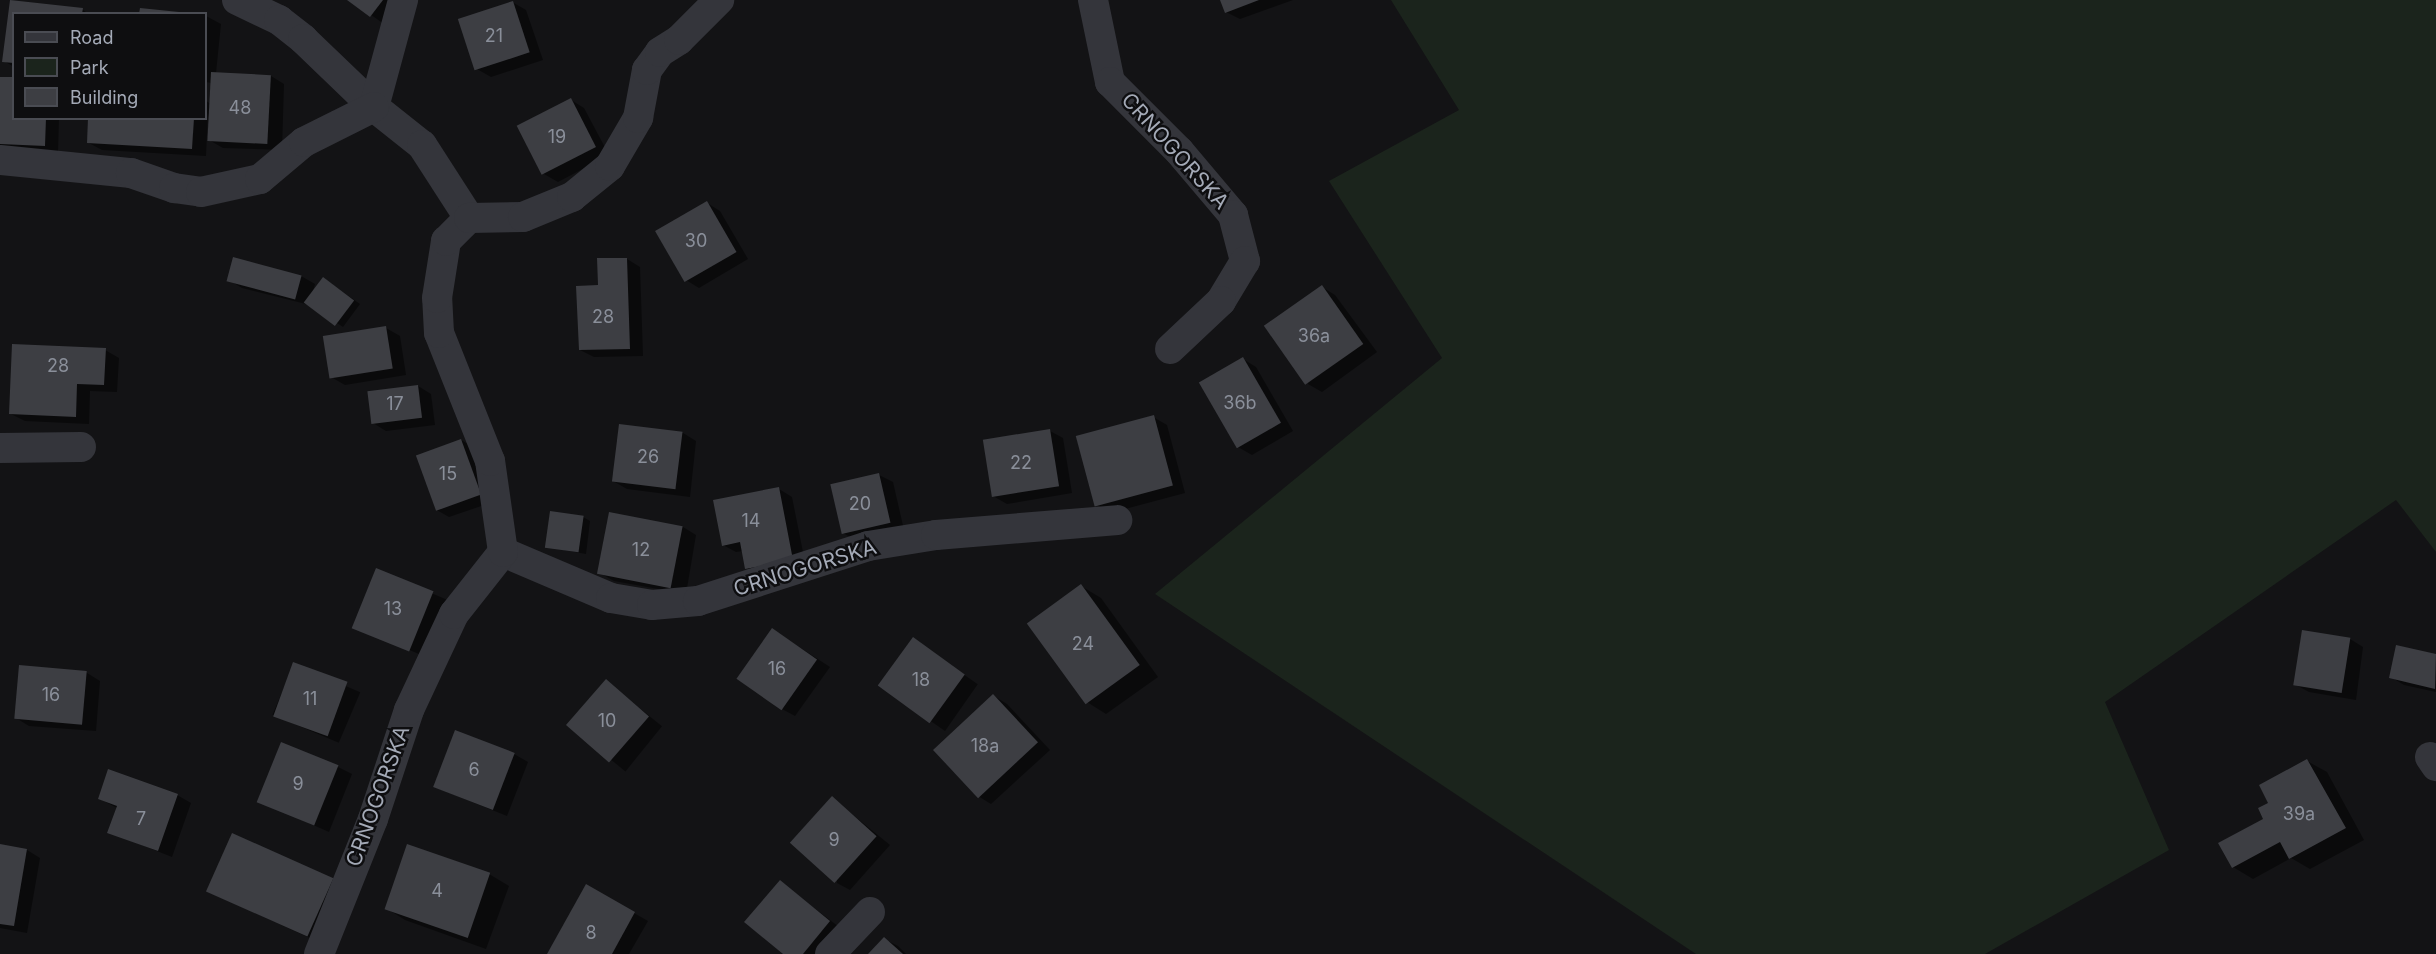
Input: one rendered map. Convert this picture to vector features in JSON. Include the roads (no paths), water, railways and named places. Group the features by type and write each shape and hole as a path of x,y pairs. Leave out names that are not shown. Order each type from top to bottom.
{"street":[{"path":"237,0 279,20 303,39 374,107 422,145 469,218"},
{"path":"0,160 131,173 174,188 201,192 260,179 304,142 374,107 403,0"},
{"path":"503,552 490,461 439,333 437,298 446,241 469,218 523,217 572,197 610,166 638,118 647,70 660,52 720,0"},
{"name":"CRNOGORSKA","path":"1093,0 1110,82 1179,151 1233,215 1245,261 1221,301 1170,349"},
{"path":"0,448 81,447"},
{"name":"CRNOGORSKA","path":"319,954 373,819 409,710 454,614 503,552 611,598 652,605 698,601 868,546 936,535 1117,520"},
{"path":"830,954 870,912"}]}
